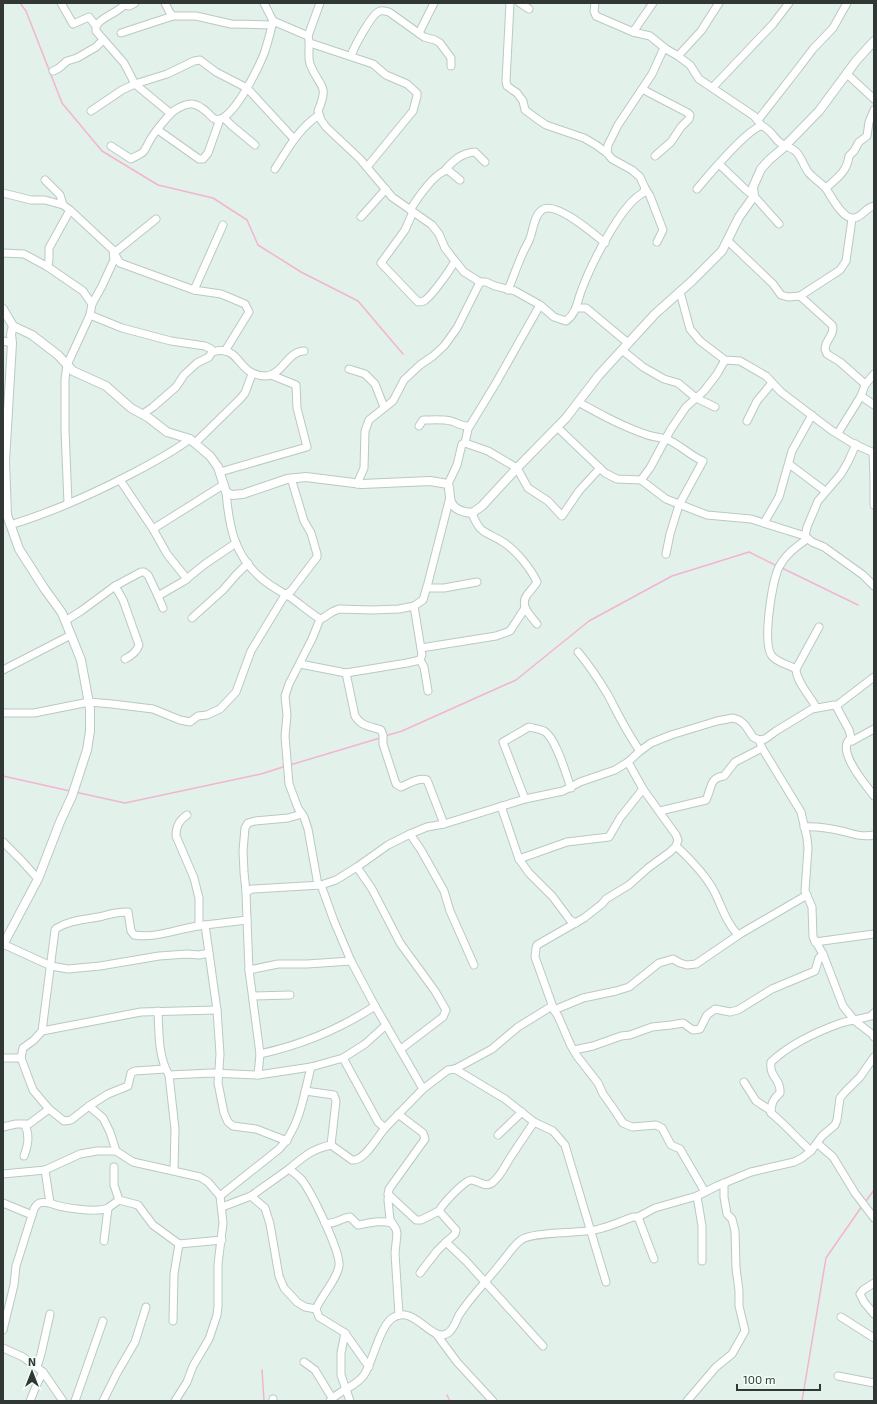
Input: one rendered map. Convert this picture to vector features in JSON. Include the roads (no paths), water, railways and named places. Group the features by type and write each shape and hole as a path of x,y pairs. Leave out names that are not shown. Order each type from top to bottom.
{"street":[{"path":"61,3 73,24 89,17 96,26 96,31 124,63 135,84 170,114"},
{"path":"96,26 98,22 112,15 124,4 129,6 135,3"},
{"path":"165,3 173,16"},
{"path":"158,130 199,159 203,159 208,153 222,119 231,110 253,80 265,51 273,23 264,3"},
{"path":"320,3 309,40 310,64 324,89 323,99 318,111 321,120 367,167 392,197 432,225 439,234 445,248 454,261 464,272 480,282 486,282 515,291 540,305 554,317 566,321 570,318 578,306 582,289 616,221 631,203 644,193 645,188"},
{"path":"419,33 434,3"},
{"path":"510,3 507,86 518,93 523,101 525,110 537,119 546,125 584,138 607,153 612,159 632,170 640,177 650,196 663,230 657,242"},
{"path":"520,3 529,9"},
{"path":"595,3 594,11 596,16 633,32 650,36 690,65 699,79 758,120 762,126 765,127 779,142 794,150 801,158 808,172 826,188 830,196 846,217 852,219 858,217 870,206 874,206"},
{"path":"633,32 653,3"},
{"path":"712,87 773,24 790,3"},
{"path":"758,120 813,49 833,28 847,3"},
{"path":"678,56 701,31 716,4"},
{"path":"351,56 358,40 377,12 380,11 389,12 424,37 440,43 451,58 451,66"},
{"path":"120,33 173,16 196,16 231,24 273,23 309,40 373,64 386,75 407,84 417,92 417,96 413,111 367,167"},
{"path":"53,71 67,61 77,58 96,47 103,40"},
{"path":"540,305 496,383 469,426 465,443 462,444 457,465 448,484 450,488 451,504 459,511 472,513 482,506 557,427 599,375 654,314 680,292 722,251 739,216 754,196 753,187 761,169 819,111 856,61 874,41"},
{"path":"607,153 608,145 618,125 652,74 663,50 666,49"},
{"path":"91,111 122,90 135,84 168,74 200,60 216,72 247,88 294,139"},
{"path":"847,74 874,99"},
{"path":"642,89 690,115 689,119 681,127 671,142 655,156"},
{"path":"111,146 131,159 143,152 151,138 170,114 183,106 194,104 200,106 215,119 222,119 231,125 255,145"},
{"path":"826,188 845,170 848,165 848,156 857,147 859,142 867,136 869,122 874,110"},
{"path":"274,169 294,139 312,120 319,115"},
{"path":"697,189 746,135 757,127 762,126"},
{"path":"454,261 448,273 424,302 418,302 381,263 405,230 417,198 437,176 454,161 465,154 474,152 485,162"},
{"path":"719,164 754,196 779,224"},
{"path":"445,170 451,171 460,180"},
{"path":"45,180 60,195 63,205"},
{"path":"361,217 386,189"},
{"path":"3,193 31,200 45,200 63,205 113,250 120,263 194,290 221,294 245,304 249,312 226,351"},
{"path":"508,290 541,210 546,208 565,213 574,218 582,226 605,242"},
{"path":"48,267 50,259 49,248 70,210"},
{"path":"114,254 156,219"},
{"path":"728,241 773,284 781,295 788,297 800,296 840,270 846,261 852,219"},
{"path":"194,290 223,225"},
{"path":"3,253 24,254 48,267 83,291 92,304"},
{"path":"68,503 65,419 65,380 67,365 90,315 92,304 114,260 114,254"},
{"path":"357,484 364,468 365,431 369,420 393,401 404,380 444,346 457,328 480,282"},
{"path":"680,292 690,329 700,341 725,360 740,361 766,376 781,392 831,430 873,453 874,505"},
{"path":"800,296 832,325 832,334 826,344 825,349 827,354 840,362 866,384"},
{"path":"578,306 586,308 628,343"},
{"path":"3,309 13,326 32,335 58,355 73,371 106,386 131,408 143,414 167,432 193,441 210,456 220,472 225,488 232,536 241,554 248,564 262,578 320,619"},
{"path":"90,315 122,328 171,341 205,346 211,349 212,352"},
{"path":"13,326 11,334 12,343 4,458 5,515 19,549 62,613 81,660 88,702 90,731 87,750 72,796 60,822 38,879 3,944 51,966 68,969 100,966 159,956 199,955 209,953"},
{"path":"3,341 12,343"},
{"path":"622,350 643,368 664,379 678,383 696,398 715,407"},
{"path":"143,414 176,387 184,375 197,363 208,357 212,352 226,351 252,374 266,376 271,375 282,367 296,352 304,351"},
{"path":"641,480 650,468 686,407 704,392 718,374 725,360"},
{"path":"348,369 365,374 375,384 384,407"},
{"path":"10,525 68,503 120,480 193,441 240,399 245,393 252,374"},
{"path":"838,433 866,384 874,374"},
{"path":"220,472 308,447 297,408 296,385 271,375"},
{"path":"747,421 757,401 772,383"},
{"path":"860,396 874,405"},
{"path":"578,402 617,424 646,435 666,439 703,461 679,505 670,534 666,554"},
{"path":"764,523 779,497 792,451 812,415"},
{"path":"419,426 422,420 438,420 452,421 464,426 469,426"},
{"path":"557,427 605,473 617,479 641,480 666,499 707,515 751,519 806,538 824,546 863,575 874,586"},
{"path":"465,443 488,451 517,468 528,488 548,501 562,516 579,491 600,468"},
{"path":"796,669 777,661 770,652 768,640 770,602 774,577 784,559 806,538 814,508 825,491 841,474 856,444"},
{"path":"789,464 825,491"},
{"path":"225,488 232,495 243,494 291,478 306,478 357,484 387,484 430,480 448,484"},
{"path":"3,712 34,713 88,702 153,709 180,720 190,722 198,716 213,713 226,704 236,692 251,651 260,639 285,595 291,591 317,558 311,533 304,521 291,478"},
{"path":"120,480 153,529 167,554 187,579"},
{"path":"153,529 225,488"},
{"path":"423,1089 351,961 320,885 308,829 289,784 285,736 287,716 285,696 289,684 312,639 320,619 339,609 385,610 414,606 422,600 427,588 450,497"},
{"path":"446,514 455,508"},
{"path":"472,513 478,526 483,531 503,542 524,562 535,577 537,582 524,600 525,608 537,624"},
{"path":"158,596 187,579 214,557 236,543"},
{"path":"192,618 223,590 248,564"},
{"path":"65,620 81,611 116,586 144,572 148,575 163,608"},
{"path":"427,588 444,588 477,582"},
{"path":"116,586 123,600 139,645 138,648 125,659"},
{"path":"414,606 422,655 420,660 424,667 428,691"},
{"path":"421,648 496,636 510,631 525,608"},
{"path":"816,707 809,694 799,681 796,669 819,627"},
{"path":"3,670 71,635"},
{"path":"578,652 590,666 628,734 640,751"},
{"path":"300,664 346,673 420,660"},
{"path":"346,673 355,716 359,722 368,727 381,730 383,735 383,744 396,784 401,787 413,781 424,779 427,780 444,824"},
{"path":"246,892 252,889 264,887 320,885 336,880 388,845 410,834 427,827 444,824 525,799 563,791 580,782 615,770 651,744 671,735 717,721 734,718 745,725 753,737 759,740 765,739 816,707 836,706 874,677"},
{"path":"836,706 849,730 852,741"},
{"path":"525,799 503,742 529,727 545,732 551,739 558,751 571,788"},
{"path":"874,729 852,741 850,739 846,742 848,756 855,770 874,796"},
{"path":"759,740 762,748 796,801 801,812 808,848 805,885 812,907 813,937 823,954 843,1006 855,1021 874,1037"},
{"path":"660,811 706,800 713,781 718,777 724,776 735,762 762,748"},
{"path":"628,762 643,790 660,811 676,835 678,840 676,846 629,885 606,899 602,904 576,923 538,944 535,957 553,1008 574,1050 598,1082 603,1094 614,1108 622,1123 632,1127 656,1125 662,1128 671,1146 680,1149 705,1192"},
{"path":"519,859 567,842 609,837 620,818 643,790"},
{"path":"501,806 519,859 529,873 553,897 570,920 576,923"},
{"path":"258,1075 260,1054 250,970 244,872 243,851 245,828 248,824 254,821 288,818 302,814"},
{"path":"187,815 178,823 176,836 194,878 199,898 202,925 209,953 218,1010 220,1048 218,1074 221,1102 228,1122 233,1126 256,1129 287,1141"},
{"path":"804,827 812,827 858,836 874,835"},
{"path":"410,834 444,891 450,911 474,964"},
{"path":"3,842 38,879"},
{"path":"676,846 693,862 714,890 726,918 738,935"},
{"path":"357,867 372,890 400,943 435,991 446,1010 443,1017 401,1049"},
{"path":"222,1207 251,1196 317,1148 331,1145 352,1160 360,1159 385,1128 423,1089 448,1070 455,1069 492,1049 518,1027 553,1008 583,998 629,987 659,963 673,959 687,965 696,964 738,935 807,895"},
{"path":"247,920 202,925 153,935 140,936 134,935 131,931 128,912 115,912 104,916 79,919 57,928 55,930 42,1031 34,1040 22,1048 21,1058 34,1090 49,1109 64,1121 71,1120 108,1094 128,1086 131,1073 135,1071 258,1075 311,1067 343,1058 365,1044 386,1025"},
{"path":"815,942 874,934"},
{"path":"574,1050 593,1046 652,1027 683,1023 692,1030 700,1029 707,1015 715,1009 730,1012 738,1010 772,989 815,971 823,954"},
{"path":"250,970 278,964 351,961"},
{"path":"253,996 290,995"},
{"path":"260,1054 293,1046 319,1036 359,1017 375,1006"},
{"path":"42,1031 141,1012 218,1010"},
{"path":"158,1011 160,1041 167,1072 175,1129 174,1170"},
{"path":"771,1113 771,1105 775,1097 780,1093 781,1088 770,1070 771,1062 778,1056 811,1036 843,1023 871,1016 874,1013"},
{"path":"437,1334 444,1335 451,1331 458,1316 476,1291 522,1239 539,1235 599,1229 633,1217 638,1217 656,1208 697,1196 724,1182 751,1172 794,1162 802,1158 818,1144 822,1136 835,1125 840,1098 860,1077 874,1057"},
{"path":"3,1058 21,1058"},
{"path":"343,1058 378,1122 385,1128"},
{"path":"220,1196 287,1141 296,1123 311,1067"},
{"path":"455,1069 505,1099 534,1122 553,1131 565,1145 606,1282"},
{"path":"744,1082 756,1101 770,1110 771,1113 783,1122 811,1151"},
{"path":"305,1091 334,1095 336,1101 331,1145"},
{"path":"89,1106 103,1118 110,1132 116,1151"},
{"path":"3,1127 16,1124 25,1125 49,1109"},
{"path":"498,1135 522,1112"},
{"path":"398,1114 423,1133 425,1139 389,1189 388,1194 389,1212 397,1234 394,1253 400,1315"},
{"path":"388,1194 416,1220 421,1220 439,1211 469,1180 484,1185 491,1184 502,1173 534,1122"},
{"path":"24,1156 29,1138 25,1125"},
{"path":"818,1144 833,1157 855,1193 874,1218"},
{"path":"3,1174 45,1170 80,1154 97,1150 116,1151 133,1162 200,1177 208,1182 220,1196 223,1222 218,1264 218,1306 212,1330 192,1366 187,1382 175,1401"},
{"path":"114,1167 114,1185 119,1200"},
{"path":"289,1169 301,1179 325,1223 338,1254 339,1268 316,1309 319,1317 345,1333 369,1367"},
{"path":"45,1170 50,1203"},
{"path":"687,1401 716,1367 732,1354 744,1331 739,1306 735,1232 732,1220 727,1214 724,1197 724,1182"},
{"path":"251,1196 265,1208 270,1224 279,1276 284,1288 297,1302 305,1307 316,1309"},
{"path":"697,1196 702,1226 702,1261"},
{"path":"3,1330 14,1285 16,1266 36,1204 40,1202 69,1208 102,1210 108,1208 119,1200"},
{"path":"119,1200 138,1205 153,1225 179,1244 222,1240"},
{"path":"3,1204 32,1215"},
{"path":"104,1241 108,1208"},
{"path":"420,1273 437,1251 455,1234 456,1230 439,1211"},
{"path":"325,1223 334,1224 350,1216 358,1225 383,1221 392,1223"},
{"path":"638,1217 654,1259"},
{"path":"446,1242 466,1260 542,1346"},
{"path":"173,1321 174,1274 179,1244"},
{"path":"874,1283 860,1294 864,1302 874,1314"},
{"path":"103,1401 135,1342 146,1307"},
{"path":"37,1367 50,1314"},
{"path":"304,1362 315,1370 334,1398 348,1396 364,1376 383,1331 394,1317 400,1315 412,1317 437,1334 457,1362 493,1401"},
{"path":"841,1318 874,1338"},
{"path":"75,1401 103,1321"},
{"path":"345,1333 341,1353 340,1375 348,1396 356,1401"},
{"path":"3,1348 23,1357 43,1372 63,1401"},
{"path":"30,1401 43,1372"},
{"path":"838,1376 874,1383"}],"waterway":[{"path":"20,3 26,11 62,103 102,151 158,185 213,198 247,220 258,245 301,272 358,301 403,354"},
{"path":"385,736 402,731 516,680 589,621 672,576 749,552 777,566"},
{"path":"782,568 858,605"},
{"path":"290,765 380,738"},
{"path":"75,792 125,803 261,774 286,766"},
{"path":"3,776 70,791"},
{"path":"866,1201 874,1190"},
{"path":"802,1401 826,1258 862,1206"},
{"path":"262,1370 264,1401"},
{"path":"447,1395 450,1401"}]}
